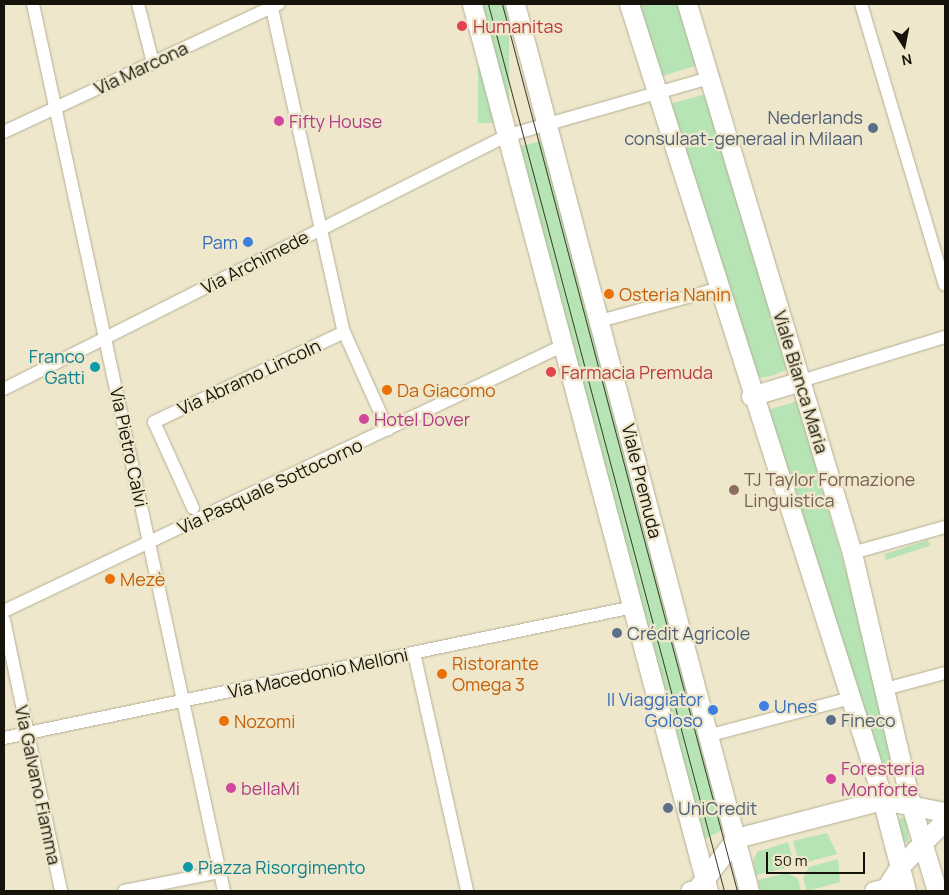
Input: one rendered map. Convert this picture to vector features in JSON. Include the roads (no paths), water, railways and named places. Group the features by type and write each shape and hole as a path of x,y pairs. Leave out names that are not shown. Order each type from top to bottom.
{"street":[{"name":"Via Pietro Calvi","path":"33,4 224,891"},
{"path":"138,4 153,63"},
{"path":"472,4 686,811 701,887"},
{"name":"Viale Premuda","path":"514,4 600,321 749,891"},
{"path":"629,4 717,290 847,699 882,800 905,891"},
{"name":"Viale Bianca Maria","path":"687,4 852,554 911,805 937,891"},
{"path":"861,4 945,285"},
{"name":"Via Marcona","path":"4,132 274,5"},
{"path":"274,5 344,332 388,430"},
{"path":"506,136 709,78"},
{"name":"Via Archimede","path":"4,388 506,136"},
{"path":"600,321 717,290"},
{"name":"Via Abramo Lincoln","path":"193,508 154,422 344,332"},
{"path":"751,396 945,338"},
{"name":"Via Pasquale Sottocorno","path":"4,611 562,346"},
{"path":"852,554 945,526"},
{"name":"Via Macedonio Melloni","path":"4,738 632,607"},
{"name":"Via Galvano Fiamma","path":"4,620 26,733 61,891"},
{"path":"414,653 467,891"},
{"path":"885,689 945,672"},
{"path":"707,736 847,699"},
{"path":"701,887 736,838 882,800 945,812"},
{"path":"874,891 886,888 900,866 945,820"},
{"path":"124,891 220,872"}],"tram line":[{"path":"488,4 724,891"},
{"path":"502,4 737,891"}],"place":[{"name":"Humanitas","path":"462,26"},
{"name":"Fifty House","path":"279,121"},
{"name":"Nederlands consulaat-generaal in Milaan","path":"873,128"},
{"name":"Pam","path":"248,242"},
{"name":"Osteria Nanin","path":"609,294"},
{"name":"Franco Gatti","path":"95,367"},
{"name":"Farmacia Premuda","path":"551,372"},
{"name":"Da Giacomo","path":"387,390"},
{"name":"Hotel Dover","path":"364,419"},
{"name":"TJ Taylor Formazione Linguistica","path":"734,490"},
{"name":"Mezè","path":"110,579"},
{"name":"Crédit Agricole","path":"617,633"},
{"name":"Ristorante Omega 3","path":"442,674"},
{"name":"Unes","path":"764,706"},
{"name":"Il Viaggiator Goloso","path":"713,710"},
{"name":"Fineco","path":"831,720"},
{"name":"Nozomi","path":"224,721"},
{"name":"Foresteria Monforte","path":"831,779"},
{"name":"bellaMi","path":"231,788"},
{"name":"UniCredit","path":"668,808"},
{"name":"Piazza Risorgimento","path":"188,867"}]}
